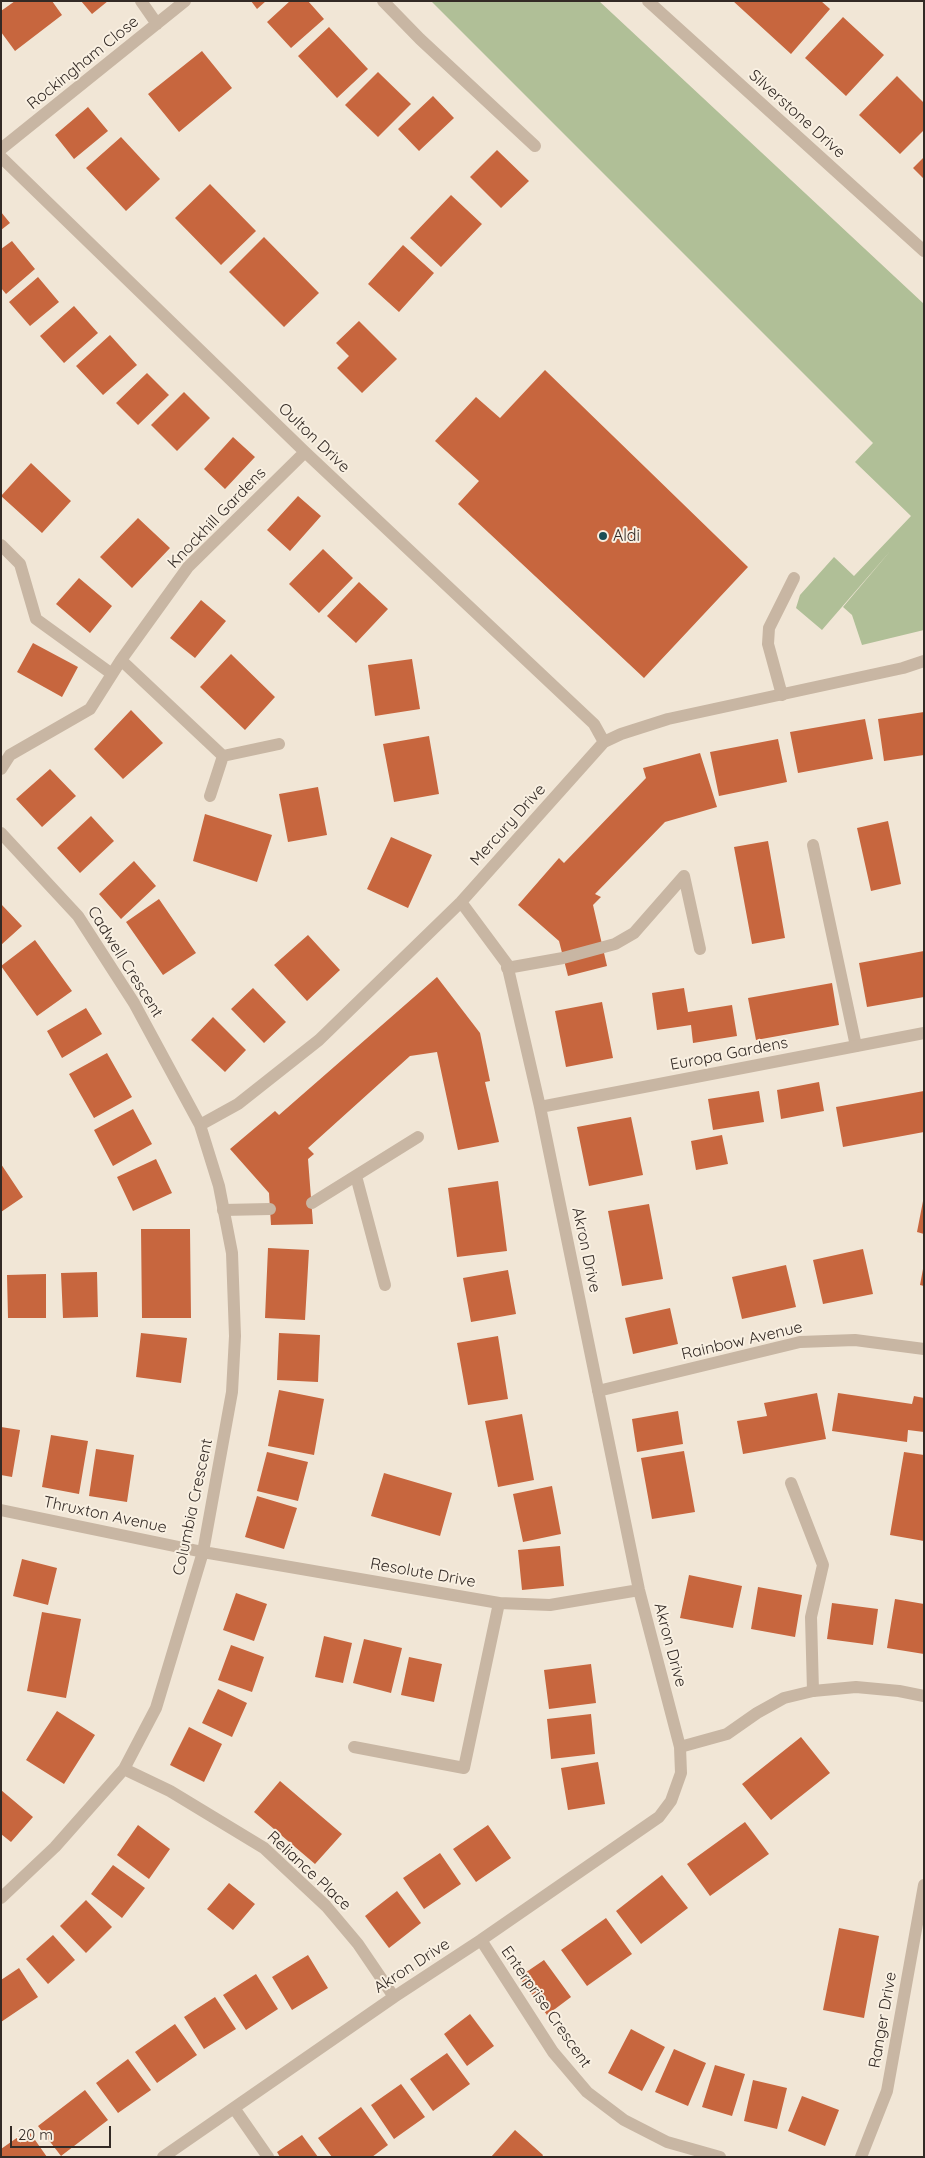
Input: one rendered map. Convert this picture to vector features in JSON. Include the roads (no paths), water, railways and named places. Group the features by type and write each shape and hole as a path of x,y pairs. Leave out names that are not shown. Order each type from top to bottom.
{"street":[{"path":"141,1 157,24"},
{"name":"Rockingham Close","path":"1,149 185,1"},
{"path":"383,1 535,146"},
{"name":"Silverstone Drive","path":"648,1 924,251"},
{"name":"Oulton Drive","path":"1,157 305,452 594,724 604,742"},
{"name":"Knockhill Gardens","path":"1,769 10,755 90,709 121,660 188,567 305,452"},
{"path":"1,545 20,564 36,619 112,674"},
{"path":"782,695 768,644 768,628 794,578"},
{"path":"121,660 223,756"},
{"name":"Mercury Drive","path":"200,1125 238,1104 319,1040 461,902 604,742 621,734 668,720 903,668 924,660"},
{"name":"Mercury Drive","path":"903,668 924,668"},
{"path":"223,756 279,744"},
{"path":"210,796 223,756"},
{"name":"Cadwell Crescent","path":"1,833 78,916 134,1003 200,1125"},
{"path":"813,845 856,1046"},
{"path":"507,968 563,958 615,944 634,933 684,876 700,949"},
{"name":"Akron Drive","path":"163,2157 658,1817 671,1801 681,1773 680,1747 639,1590 540,1107 506,964 461,902"},
{"name":"Europa Gardens","path":"540,1107 924,1033"},
{"name":"Columbia Crescent","path":"1,1898 55,1847 124,1769 156,1708 203,1552 232,1392 235,1336 232,1253 218,1186 200,1125"},
{"path":"312,1203 418,1136"},
{"path":"356,1176 385,1285"},
{"path":"223,1210 270,1209"},
{"name":"Rainbow Avenue","path":"598,1391 800,1342 855,1340 924,1348"},
{"path":"791,1483 823,1565 811,1617 813,1691"},
{"name":"Thruxton Avenue","path":"1,1510 203,1552"},
{"name":"Resolute Drive","path":"203,1552 499,1603 550,1605 639,1590"},
{"path":"354,1747 464,1768 499,1603"},
{"path":"680,1747 727,1734 757,1713 784,1698 813,1691 856,1687 899,1691 924,1696"},
{"name":"Reliance Place","path":"124,1769 170,1791 264,1848 326,1906 358,1944 394,1997"},
{"name":"Ranger Drive","path":"861,2157 887,2091 924,1885"},
{"name":"Enterprise Crescent","path":"481,1940 553,2052 587,2092 624,2120 666,2142 720,2157"},
{"path":"234,2108 268,2157"}],"place":[{"name":"Aldi","path":"603,536"}]}
